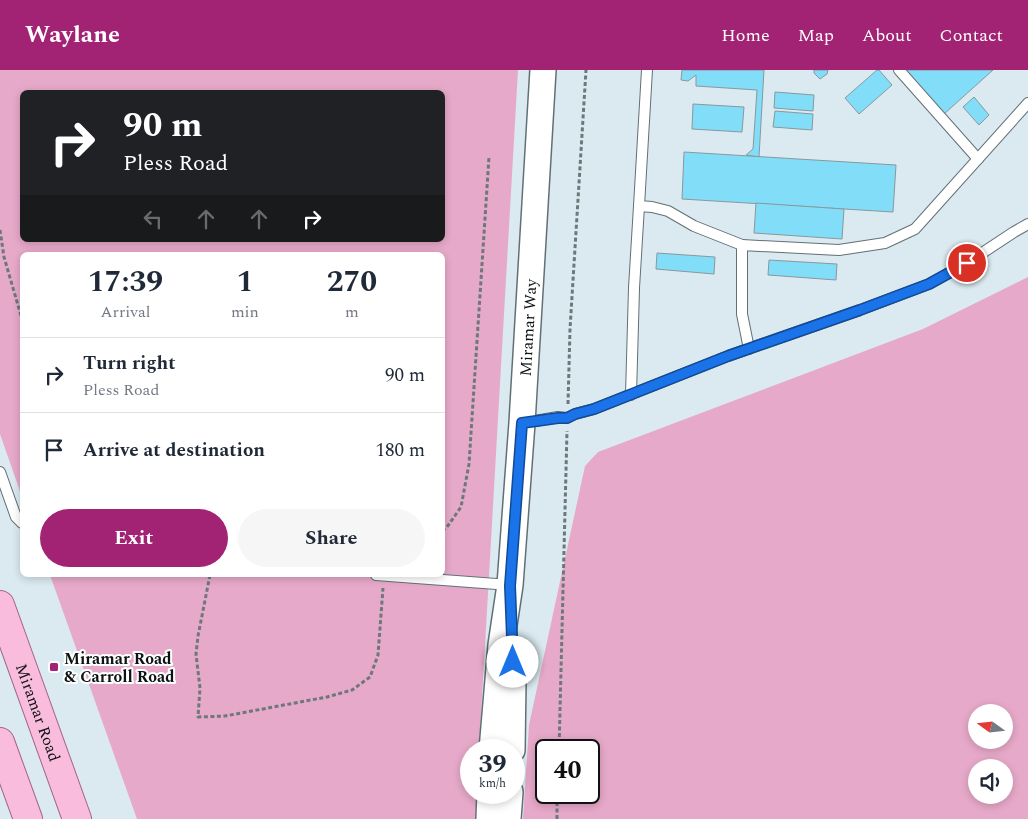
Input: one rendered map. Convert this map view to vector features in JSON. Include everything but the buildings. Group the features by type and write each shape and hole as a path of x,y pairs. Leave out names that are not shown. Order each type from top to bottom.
{"main road":[{"name":"Miramar Road","path":"0,605 77,819"},
{"path":"2,756 28,819"}],"street":[{"name":"Miramar Way","path":"493,739 501,644 510,586 522,423 543,70"},
{"name":"Miramar Way","path":"510,586 513,645 512,739"},
{"path":"489,819 490,804"},
{"path":"508,819 509,804"}],"lane":[{"path":"631,395 634,288 646,70"},
{"path":"899,70 978,159"},
{"path":"639,206 652,206 668,211 694,226 742,245 839,250 885,243 915,229 1028,103"},
{"path":"522,423 567,418 594,409 728,356 929,284 967,263 1028,224"},
{"path":"742,245 742,314 750,348"},
{"path":"0,472 16,517 20,521"},
{"path":"404,577 510,586"}],"path":[{"path":"445,529 461,507 469,464 489,157"},
{"path":"0,230 4,257 20,312"},
{"path":"210,577 196,654 200,688 198,717 225,716 327,697 352,690 370,677 378,655 383,586 381,577"},
{"path":"557,804 557,819"}],"shaded area":[{"path":"0,70 518,70 480,739 460,739 460,804 476,804 475,819 137,819 51,577 445,577 445,252 20,252 20,491 0,434"},
{"path":"1028,277 1028,819 523,819 529,725 585,466 598,452 923,329"}],"place":[{"name":"Miramar Road & Carroll Road","path":"54,667"}],"route":[{"path":"513,662 510,586 522,423 567,418 594,409 728,356 929,284 967,263"}]}
